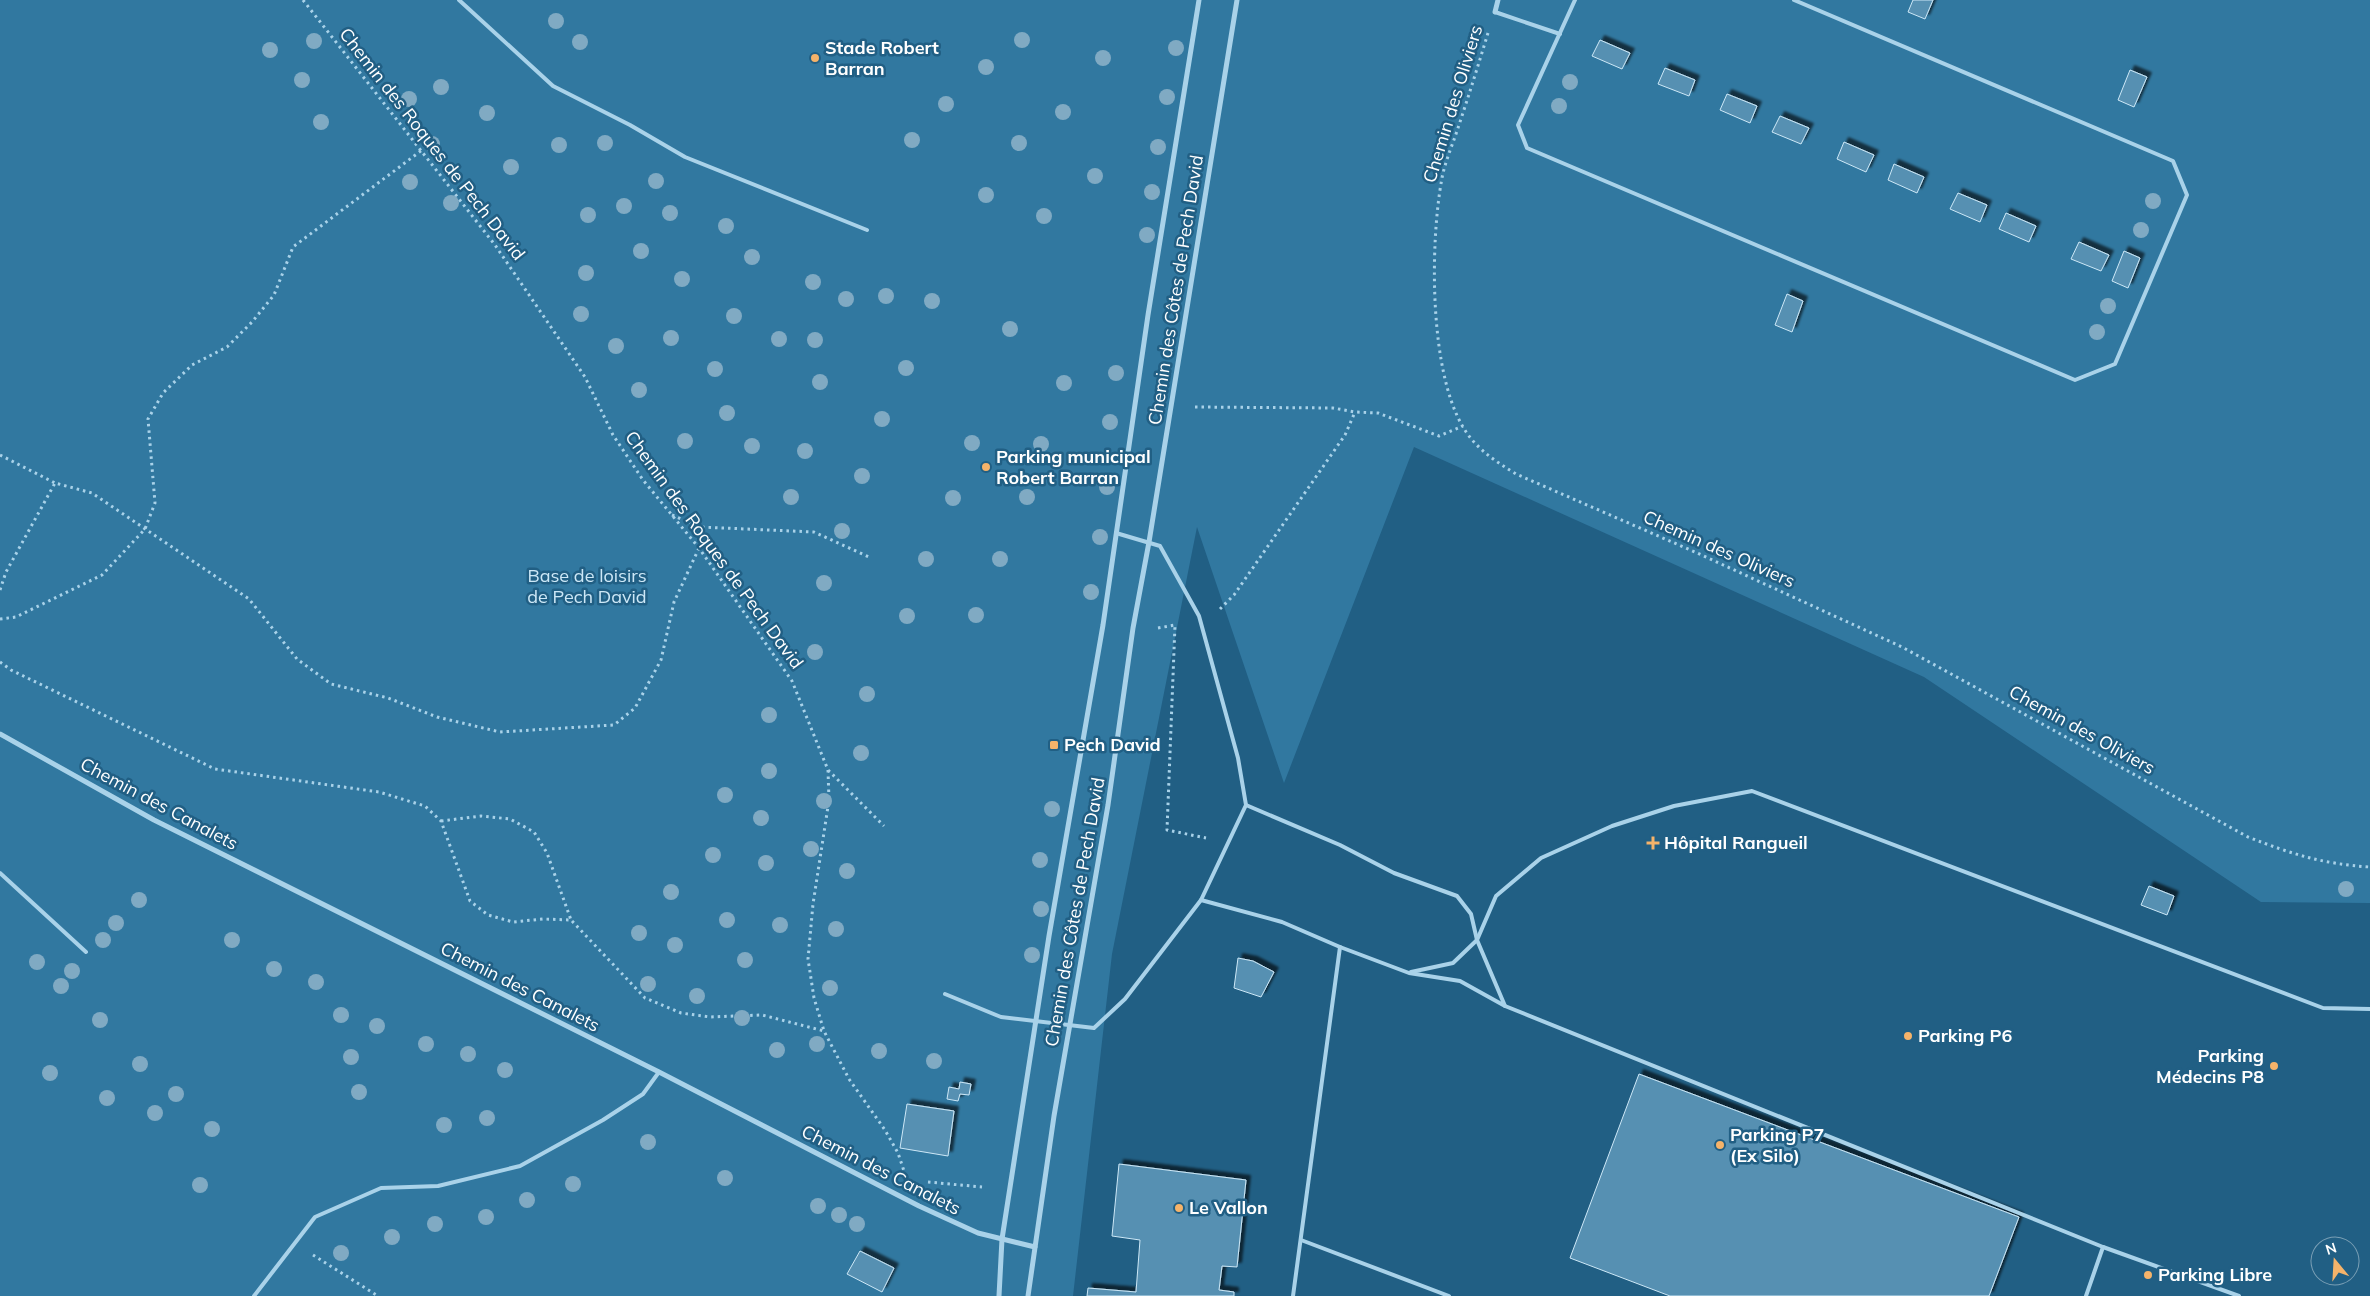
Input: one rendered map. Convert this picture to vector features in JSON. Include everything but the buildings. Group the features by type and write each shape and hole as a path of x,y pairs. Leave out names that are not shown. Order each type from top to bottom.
{"street":[{"name":"Chemin des Côtes de Pech David","path":"999,1296 1002,1239 1082,739 1103,625 1148,315 1199,0"},
{"name":"Chemin des Côtes de Pech David","path":"1028,1296 1070,1026 1108,805 1133,628 1149,542 1237,0"},
{"name":"Chemin des Oliviers","path":"1495,12 1498,0"},
{"name":"Chemin des Canalets","path":"0,734 154,820 659,1072 919,1206 978,1232 1035,1247"}],"lane":[{"path":"459,0 553,86 630,125 685,156 867,230"},
{"path":"1576,0 1518,125 1527,148 2075,380 2116,364 2187,195 2174,160 1794,0"},
{"path":"1495,12 1560,34"},
{"path":"945,994 1001,1017 1094,1028 1125,999 1201,900 1246,805 1238,758 1199,616 1160,546 1116,533"},
{"path":"1409,973 1453,963 1476,940 1496,896 1542,858 1612,826 1674,806 1752,790 2323,1008 2370,1009"},
{"path":"1246,805 1340,845 1394,873 1457,896 1471,914 1476,940 1504,1006"},
{"path":"0,873 86,952"},
{"path":"1201,900 1282,922 1340,948 1409,973 1460,981 1504,1006 2103,1247 2239,1296"},
{"path":"1293,1296 1340,948"},
{"path":"254,1296 316,1217 382,1188 438,1186 520,1166 603,1120 643,1094 659,1072"},
{"path":"1301,1240 1449,1296"},
{"path":"2086,1296 2103,1247"}],"path":[{"name":"Chemin des Roques de Pech David","path":"303,0 422,150 495,246 585,377 613,435 643,480 699,548 792,681 828,770 884,826"},
{"name":"Chemin des Oliviers","path":"1495,12 1442,176 1435,235 1435,282 1442,363 1449,396 1463,426 1477,446 1493,460 1516,474 1695,552 1902,647 2091,749 2201,813 2248,837 2318,861 2336,865 2370,867"},
{"path":"0,619 16,617 102,576 145,529 155,503 148,419 163,393 192,365 227,347 252,322 274,295 293,247 422,150"},
{"path":"1186,407 1332,408 1378,413 1439,436 1463,426"},
{"path":"1220,610 1234,595 1345,435 1355,412"},
{"path":"0,455 55,483 92,493 248,599 296,659 331,684 388,698 437,717 500,732 614,725 635,708 661,660 674,602 699,548"},
{"path":"0,590 6,572 55,483"},
{"path":"671,514 700,527 814,532 869,557"},
{"path":"1150,630 1175,625 1167,830 1228,843"},
{"path":"0,662 11,670 215,769 379,792 424,806 441,822 470,901 488,915 513,922 542,918 571,920"},
{"path":"828,770 828,800 813,904 808,959 814,998 824,1031 849,1079 885,1130 898,1153 903,1170"},
{"path":"441,822 481,816 510,818 534,832 547,854 571,920 645,998 681,1013 710,1016 762,1015 824,1031"},
{"path":"924,1182 982,1187"},
{"path":"295,1243 378,1296"}],"green space":[{"name":"Base de loisirs de Pech David","path":"0,0 2370,0 2370,903 2261,902 1924,677 1414,447 1284,783 1197,527 1112,954 1073,1296 0,1296"}],"place":[{"name":"Stade Robert Barran","path":"815,58"},
{"name":"Parking municipal Robert Barran","path":"986,467"},
{"name":"Pech David","path":"1054,745"},
{"name":"Hôpital Rangueil","path":"1653,843"},
{"name":"Parking P6","path":"1908,1036"},
{"name":"Parking Médecins P8","path":"2274,1066"},
{"name":"Parking P7 (Ex Silo)","path":"1720,1145"},
{"name":"Le Vallon","path":"1179,1208"},
{"name":"Parking Libre","path":"2148,1275"}]}
